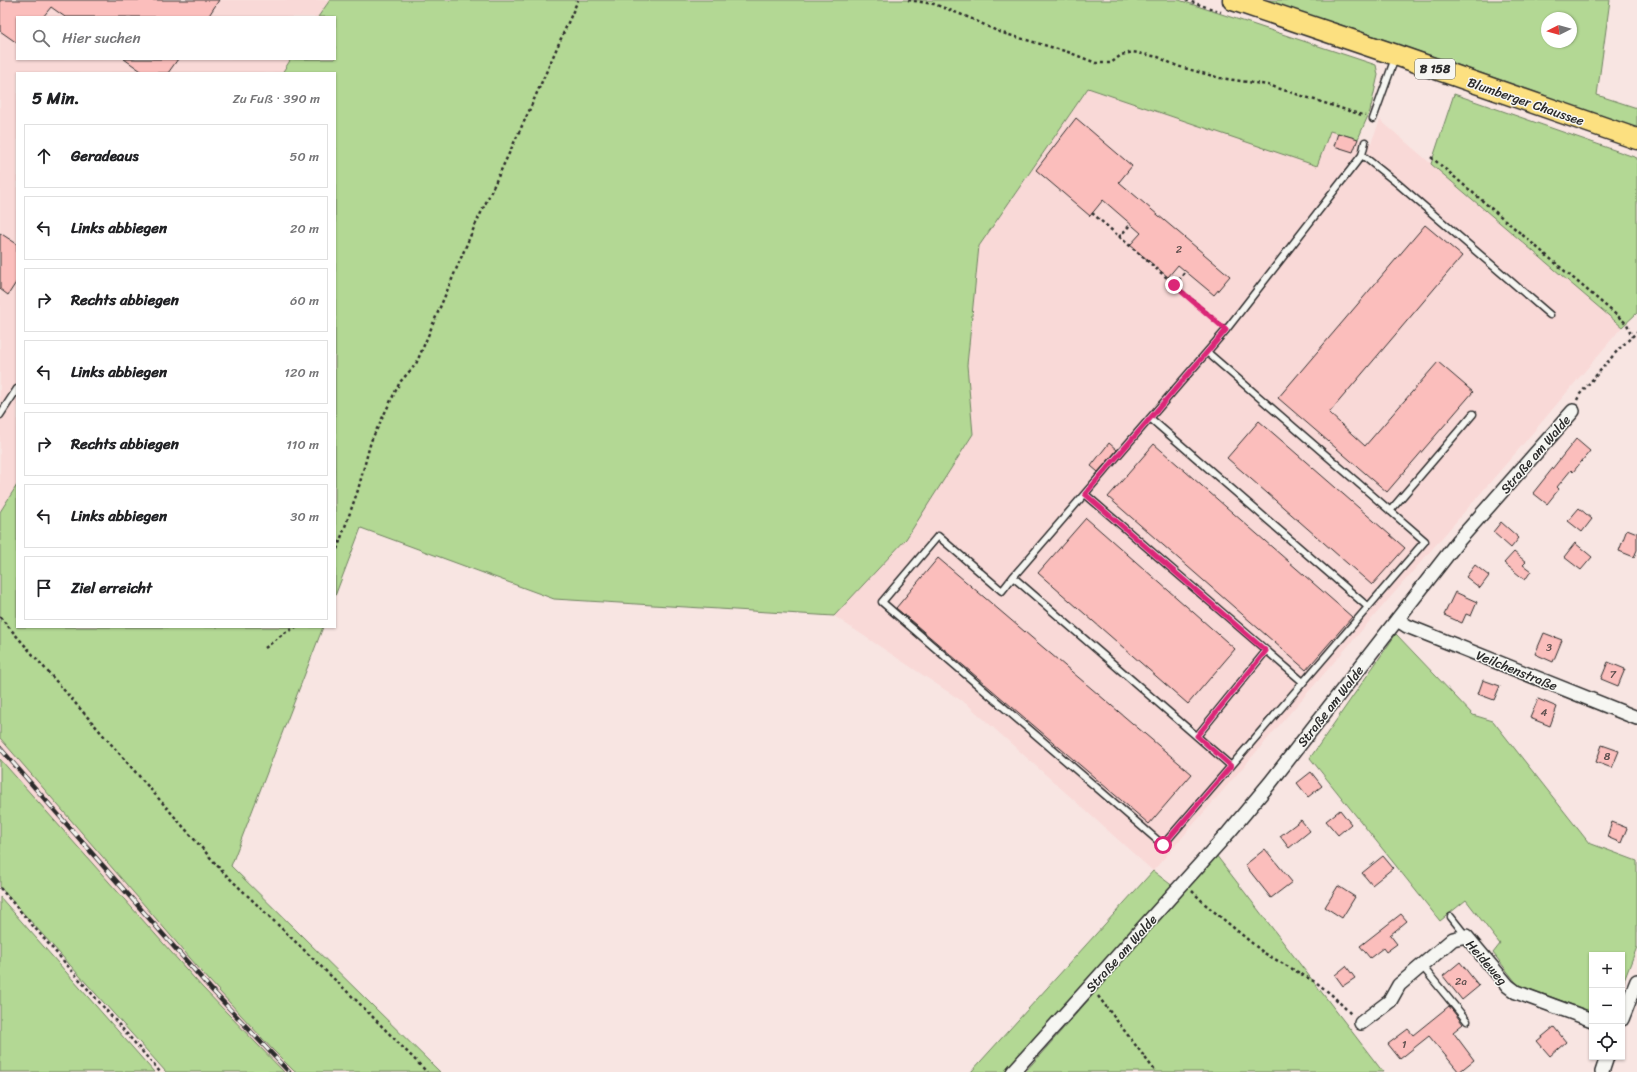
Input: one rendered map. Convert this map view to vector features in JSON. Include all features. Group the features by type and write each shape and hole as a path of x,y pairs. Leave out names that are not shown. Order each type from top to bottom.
{"main road":[{"name":"Blumberger Chaussee","path":"1233,0 1396,55 1637,140"}],"street":[{"name":"Straße am Walde","path":"1013,1072 1184,883 1270,783 1459,540 1573,411"},
{"name":"Veilchenstraße","path":"1398,620 1407,626 1637,718"},
{"name":"Heideweg","path":"1361,1023 1390,1000 1399,985 1453,939 1466,936 1512,989 1589,1019"},
{"path":"1625,1011 1637,981"},
{"path":"1602,1072 1606,1060"}],"lane":[{"path":"1373,119 1396,55"},
{"path":"1207,352 1425,540 1163,845 882,602 938,536 1002,591 1013,577 1085,494 1150,418 1207,352 1226,330 1362,155 1365,142"},
{"path":"1362,155 1403,188 1550,315"},
{"path":"0,415 16,391"},
{"path":"1390,511 1473,414"},
{"path":"1150,418 1368,607"},
{"path":"1085,494 1303,682"},
{"path":"1013,577 1231,766"},
{"path":"1197,736 1266,651"},
{"path":"1451,917 1466,936"},
{"path":"1422,966 1467,1021"}],"path":[{"path":"336,552 358,490 371,441 400,382 416,364 472,232 529,111 578,0"},
{"path":"908,0 934,4 970,18 999,32 1068,52 1096,62 1111,63 1121,55 1133,52 1158,57 1177,66 1220,78 1268,85 1373,119"},
{"path":"1431,157 1627,324 1632,337"},
{"path":"1092,213 1226,330"},
{"path":"1120,237 1131,224"},
{"path":"1174,285 1186,271"},
{"name":"Straße am Walde","path":"1573,411 1580,394 1618,350 1637,332"},
{"path":"0,617 222,871 358,1002 427,1072"},
{"path":"265,648 283,634 294,628"},
{"path":"1184,883 1205,904 1264,953 1317,983 1332,995 1361,1023"},
{"path":"0,888 160,1072"},
{"path":"1091,987 1156,1072"}],"shaded area":[{"path":"0,0 330,0 320,16 16,16 16,60 291,60 284,72 16,72 16,487 0,512"},
{"path":"1088,88 1317,165 1330,131 1371,143 1380,120 1622,327 1519,449 1153,871 968,705 834,616 906,539 973,434 967,365 979,246"},
{"path":"0,662 335,1072 245,1072 0,812"}],"green space":[{"path":"330,0 1179,0 1376,65 1378,75 1370,111 1358,139 1330,131 1317,166 1088,88 979,246 967,365 973,434 906,539 834,616 554,599 361,528 336,593 336,72 283,72 290,60 336,60 336,16 319,16"},
{"path":"1253,0 1610,0 1597,95 1637,108 1637,130 1584,112 1539,93 1339,24"},
{"path":"1454,94 1637,158 1637,313 1622,327 1431,164"},
{"path":"16,487 16,628 323,628 231,866 440,1072 295,1072 209,980 0,738 0,512"},
{"path":"1396,634 1473,715 1493,721 1589,843 1637,861 1637,947 1625,978 1625,952 1589,952 1589,1011 1518,985 1493,953 1500,944 1466,900 1440,921 1310,758"},
{"path":"0,759 202,987 284,1072 166,1072 0,887"},
{"path":"1216,855 1383,1072 1025,1072"},
{"path":"1153,871 1174,887 1010,1072 971,1072"},
{"path":"0,897 154,1072 0,1072"}],"building":[{"path":"0,0 219,0 209,16 64,16 51,7 44,16 16,16 16,42 0,31"},
{"path":"125,60 177,60 169,72 143,72"},
{"path":"1076,118 1132,166 1119,182 1230,276 1214,295 1178,265 1168,277 1130,245 1141,233 1103,200 1090,216 1036,170"},
{"path":"1338,133 1358,139 1353,152 1334,146"},
{"path":"1425,225 1462,256 1329,413 1365,446 1438,362 1473,392 1387,492 1278,398"},
{"path":"0,233 16,243 16,283 8,295 0,289"},
{"path":"1259,421 1405,548 1372,585 1227,458"},
{"path":"1576,439 1590,451 1573,472 1571,470 1557,487 1559,489 1547,504 1533,493"},
{"path":"1109,443 1117,450 1098,472 1091,466"},
{"path":"1154,444 1352,617 1306,670 1108,497"},
{"path":"1579,508 1592,519 1582,532 1568,521"},
{"path":"1086,518 1235,649 1188,704 1038,573"},
{"path":"1501,522 1519,538 1511,548 1493,532"},
{"path":"1627,529 1637,533 1637,550 1634,557 1619,551"},
{"path":"1575,543 1592,557 1581,570 1564,557"},
{"path":"1514,552 1526,562 1523,565 1531,571 1525,580 1504,563"},
{"path":"938,558 1192,774 1149,824 896,608"},
{"path":"1475,565 1489,576 1480,588 1466,577"},
{"path":"1455,592 1477,602 1471,616 1466,614 1462,623 1444,615"},
{"path":"1544,633 1562,640 1553,662 1535,654"},
{"path":"1608,662 1625,669 1618,686 1601,679"},
{"path":"1483,680 1500,686 1494,700 1478,694"},
{"path":"1538,699 1557,707 1550,726 1530,718"},
{"path":"1602,745 1619,751 1612,768 1596,762"},
{"path":"1311,772 1322,786 1308,797 1297,783"},
{"path":"1340,810 1351,824 1338,835 1326,821"},
{"path":"1301,820 1310,831 1289,848 1280,836"},
{"path":"1612,822 1627,828 1621,843 1607,837"},
{"path":"1265,849 1292,882 1271,898 1245,865"},
{"path":"1383,856 1393,868 1372,885 1362,873"},
{"path":"1338,886 1355,897 1342,918 1325,907"},
{"path":"1401,914 1407,921 1390,935 1397,944 1386,952 1383,948 1370,958 1360,946"},
{"path":"1460,962 1479,986 1462,1000 1443,976"},
{"path":"1346,966 1355,978 1343,986 1335,975"},
{"path":"1449,1006 1463,1024 1453,1032 1474,1060 1459,1072 1429,1036 1400,1059 1388,1044 1408,1029 1413,1035"},
{"path":"1554,1027 1566,1042 1550,1056 1537,1041"}],"railway":[{"path":"0,748 210,988 289,1072"}],"route":[{"path":"1163,845 1231,766 1197,736 1266,651 1085,494 1226,330 1174,285"}]}
